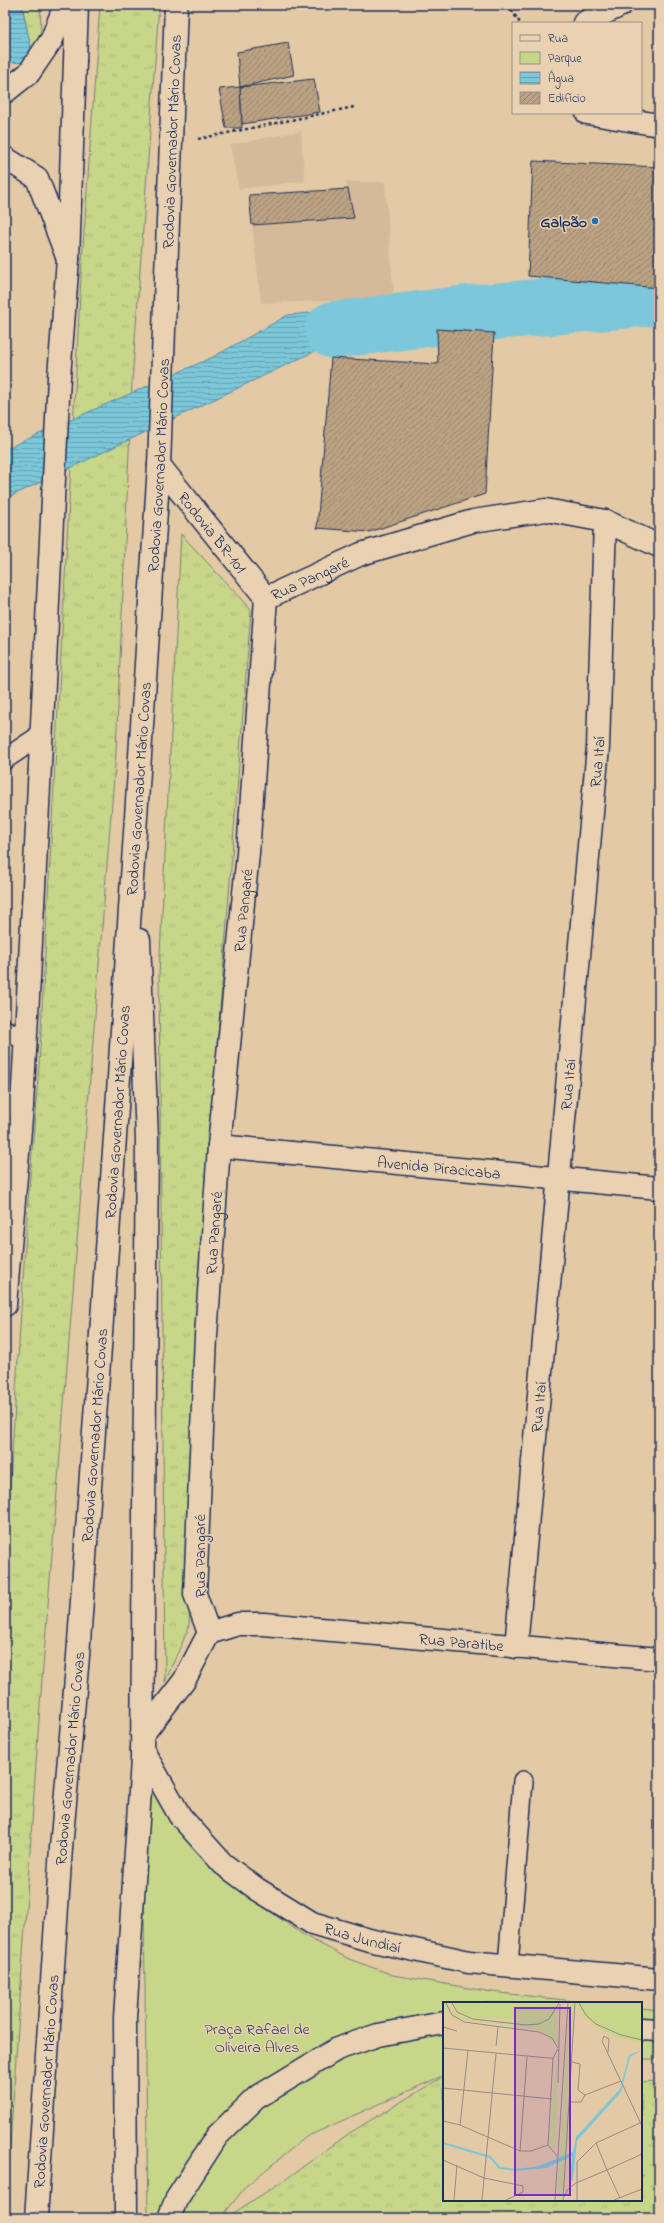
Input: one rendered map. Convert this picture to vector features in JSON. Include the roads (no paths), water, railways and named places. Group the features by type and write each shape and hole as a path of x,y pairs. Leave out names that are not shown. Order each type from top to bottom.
{"main road":[{"path":"5,92 33,68 52,39 65,5"},
{"path":"5,1305 13,1105 25,1040 42,735 59,377 68,259 77,5"},
{"path":"586,22 621,5"},
{"name":"Rodovia Governador Mário Covas","path":"36,2218 159,465 167,220 179,8"},
{"path":"593,114 659,125"},
{"path":"5,158 37,178 68,259"},
{"name":"Rodovia BR-101","path":"159,465 266,598"},
{"name":"Rua Pangaré","path":"209,1633 195,1594 206,1336 220,1146 248,854 266,598 361,554 473,522 546,510 605,522 659,546"},
{"name":"Rua Itaí","path":"516,1647 598,747 605,522"},
{"path":"126,2218 125,2018 142,1742 147,1139 134,838"},
{"name":"Avenida Piracicaba","path":"220,1146 659,1188"},
{"name":"Rua Paratibe","path":"209,1633 238,1624 264,1624 659,1659"},
{"path":"142,1742 184,1681 209,1633"},
{"name":"Rua Jundiaí","path":"142,1742 180,1816 223,1864 257,1889 312,1923 369,1940 469,1962 659,1979"},
{"path":"169,2218 176,2200 217,2136 256,2098 337,2050 378,2035 443,2023"},
{"path":"642,2029 659,2030"}],"lane":[{"path":"5,759 42,735"},
{"path":"5,1030 25,1040"},
{"path":"508,1965 523,1781"}],"water":[{"path":"5,5 22,5 32,54 29,63 5,62"},
{"path":"414,303 409,332 326,346 5,499 5,449 213,357 288,315"}],"waterway":[{"path":"333,330 464,314 659,297"}],"place":[{"name":"Galpão","path":"595,221"}],"park label":[{"name":"Praça Rafael de Oliveira Alves","path":"257,2037"}]}
